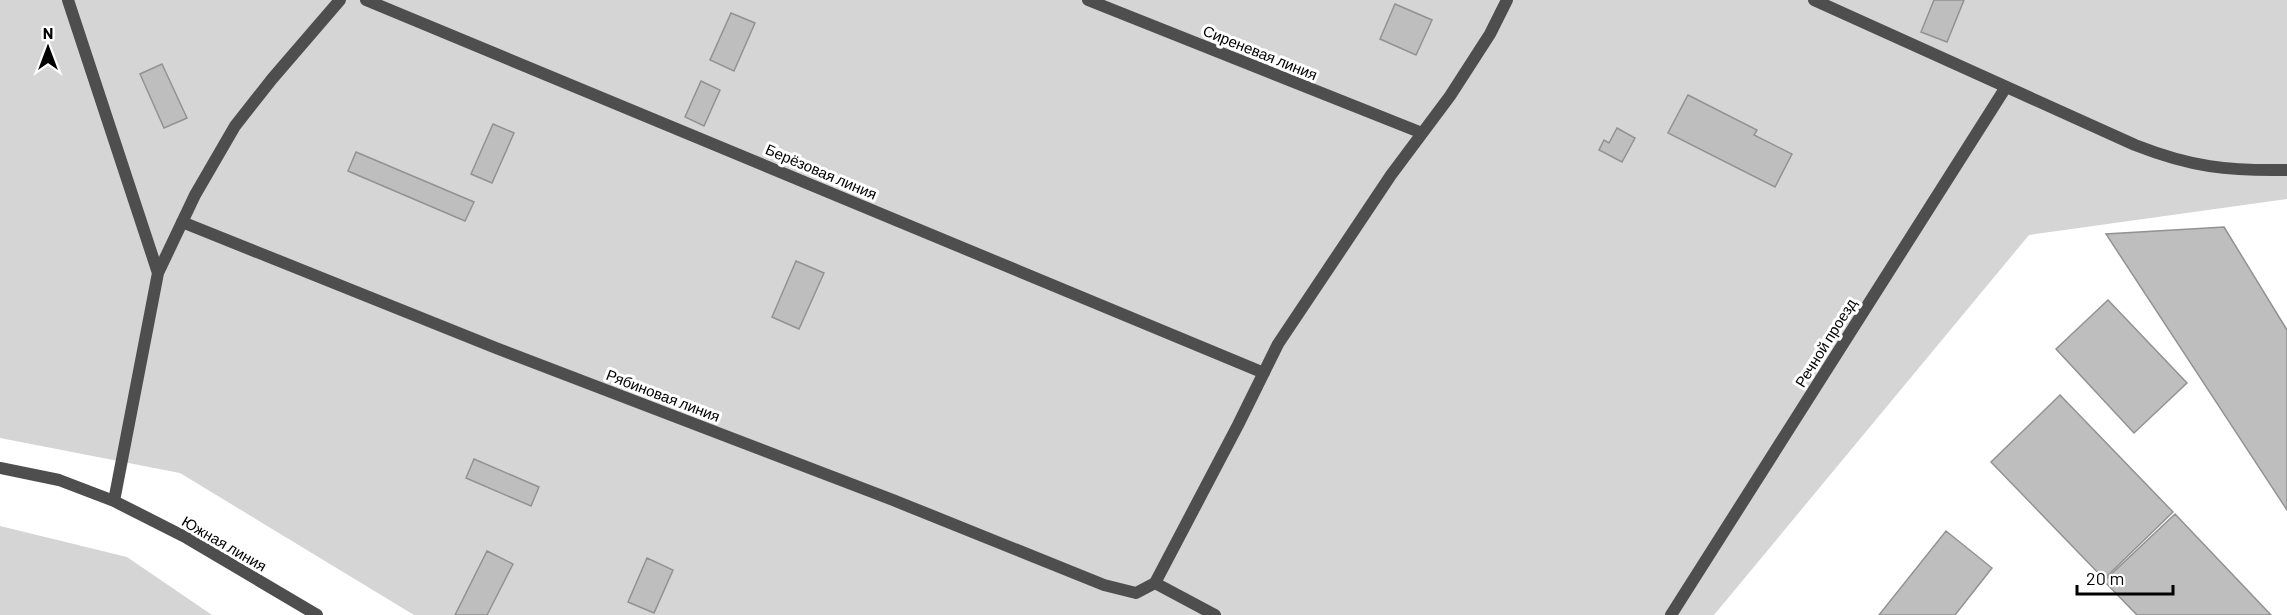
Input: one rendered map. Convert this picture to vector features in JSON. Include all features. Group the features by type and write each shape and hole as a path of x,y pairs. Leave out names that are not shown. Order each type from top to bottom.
{"street":[{"path":"68,0 158,273"},
{"path":"114,501 158,273 213,161 235,126 340,0"},
{"name":"Берёзовая линия","path":"366,0 1264,372"},
{"name":"Сиреневая линия","path":"1088,0 1422,133"},
{"path":"1215,615 1155,583 1278,344 1391,175 1450,96 1490,34 1507,0"},
{"path":"1814,0 2170,159 2238,171 2287,170"},
{"name":"Речной проезд","path":"1671,615 2006,87"},
{"name":"Рябиновая линия","path":"182,222 496,348 893,500 1104,585 1136,593 1155,583"},
{"name":"Южная линия","path":"0,468 59,480 114,501 187,538 317,615"}],"shaded area":[{"path":"0,0 2287,0 2287,199 2029,235 1714,615 414,615 180,473 0,438"},
{"path":"0,526 127,557 212,615 0,615"}],"building":[{"path":"1934,0 1964,0 1947,42 1921,32"},
{"path":"1395,4 1432,20 1416,55 1380,39"},
{"path":"731,13 755,23 734,71 710,60"},
{"path":"162,64 187,118 164,128 140,74"},
{"path":"701,81 720,90 704,126 685,117"},
{"path":"1688,95 1757,130 1754,135 1792,154 1775,187 1668,133"},
{"path":"493,124 514,133 492,183 471,174"},
{"path":"1617,128 1635,138 1622,162 1599,150 1604,140 1609,143"},
{"path":"356,152 474,202 465,221 348,171"},
{"path":"2224,227 2287,330 2287,510 2106,234"},
{"path":"796,261 824,273 799,329 772,317"},
{"path":"2108,300 2187,383 2134,433 2056,349"},
{"path":"2060,395 2173,512 2104,579 1991,462"},
{"path":"474,459 539,487 531,506 466,478"},
{"path":"2175,514 2271,615 2137,615 2104,581"},
{"path":"1946,531 1992,568 1955,615 1879,615"},
{"path":"487,551 513,564 487,615 455,615"},
{"path":"647,558 673,570 654,613 628,602"}]}
